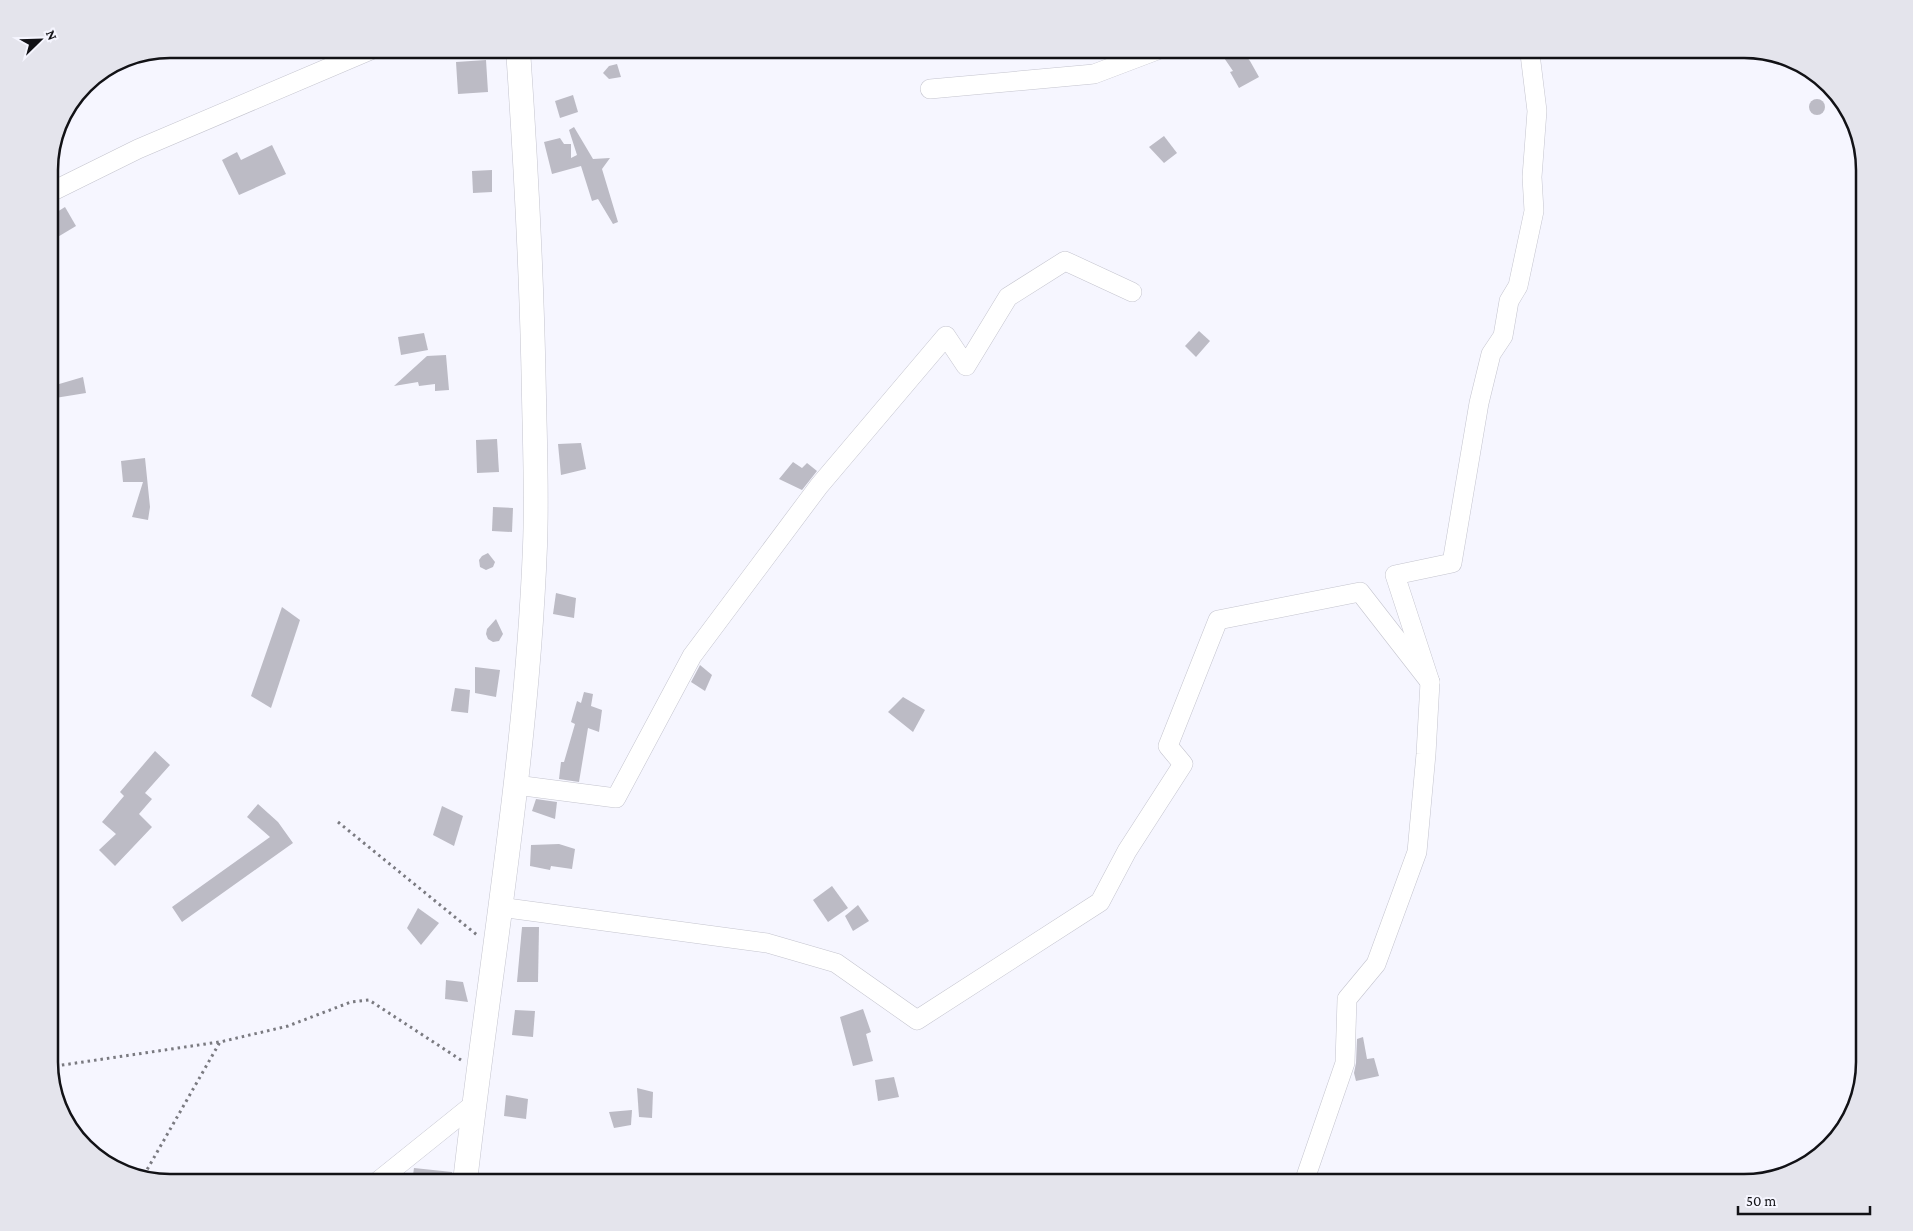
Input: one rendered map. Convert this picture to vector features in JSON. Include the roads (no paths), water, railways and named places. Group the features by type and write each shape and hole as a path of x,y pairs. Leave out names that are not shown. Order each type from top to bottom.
{"street":[{"path":"58,189 138,149 352,58"},
{"path":"466,1174 516,785 534,555 536,468 533,320 526,164 519,58"},
{"path":"930,89 1094,74 1136,58"},
{"path":"1307,1174 1345,1063 1347,998 1376,964 1417,852 1426,754 1430,682 1395,575 1452,563 1479,403 1491,354 1503,336 1509,301 1518,286 1534,211 1532,177 1538,111 1531,58"},
{"path":"516,785 616,798 692,656 820,486 946,336 966,366 1008,297 1065,261 1132,292"},
{"path":"500,907 767,943 836,963 917,1020 1100,902 1127,851 1182,764 1168,746 1218,620 1360,592 1430,682"},
{"path":"387,1174 474,1104"}]}
